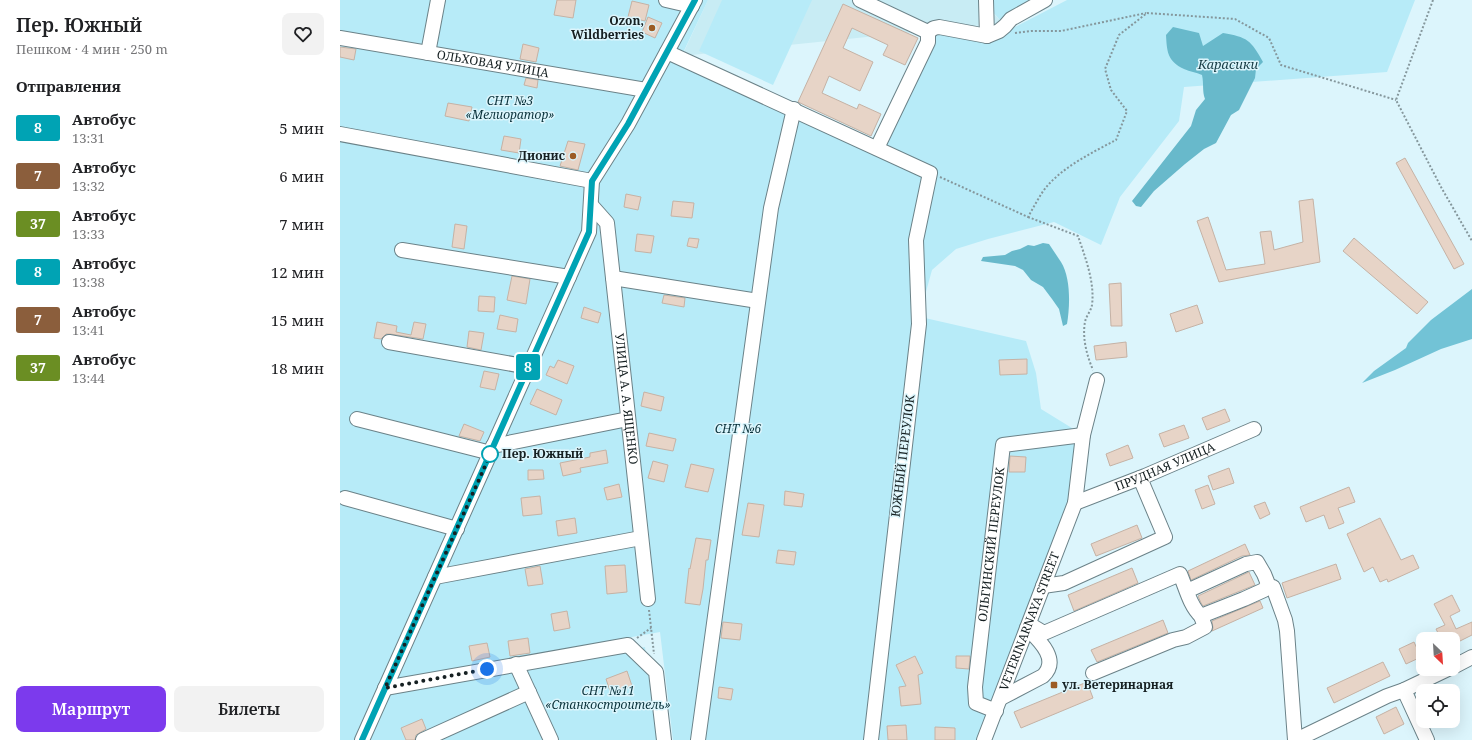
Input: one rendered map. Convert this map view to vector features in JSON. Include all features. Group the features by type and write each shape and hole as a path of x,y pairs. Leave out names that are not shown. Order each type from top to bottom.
{"street":[{"path":"428,53 438,0"},
{"path":"362,740 589,232 592,205 592,181 628,124 694,3 666,0"},
{"path":"986,0 988,36"},
{"path":"928,32 939,27 988,36 999,31 1011,19 1045,0"},
{"path":"864,1 928,32"},
{"path":"877,148 928,42 928,32"},
{"name":"ОЛЬХОВАЯ УЛИЦА","path":"340,38 646,90"},
{"path":"667,52 794,109 930,173"},
{"path":"698,740 771,208 794,109"},
{"path":"340,134 592,181"},
{"name":"ЮЖНЫЙ ПЕРЕУЛОК","path":"871,740 919,324 916,240 930,173"},
{"name":"УЛИЦА А. А. ЯЩЕНКО","path":"592,205 607,223 648,599"},
{"path":"402,250 569,277"},
{"path":"613,278 758,301"},
{"path":"389,342 529,367"},
{"name":"VETERINARNAYA STREET","path":"984,740 1075,503 1082,435 1097,380"},
{"path":"357,419 492,449 628,419"},
{"name":"ПРУДНАЯ УЛИЦА","path":"1075,503 1140,478 1254,429"},
{"name":"ОЛЬГИНСКИЙ ПЕРЕУЛОК","path":"996,711 976,703 975,687 1003,445 1082,435"},
{"path":"1043,586 1064,583 1165,537 1140,478"},
{"path":"345,498 457,528"},
{"path":"435,577 641,538"},
{"path":"1187,591 1246,564 1257,562 1264,574 1268,584 1264,590 1201,616"},
{"path":"1028,626 1044,633 1180,574 1196,611 1201,616 1205,628 1186,637 1173,640 1093,673"},
{"path":"1273,587 1287,631 1296,740 1386,696 1404,690 1433,676"},
{"path":"1001,698 1048,672 1050,666 1047,652 1028,626"},
{"path":"385,688 628,645 656,672 664,740"},
{"path":"1460,664 1472,658"},
{"path":"516,664 551,740"},
{"path":"1404,690 1427,740"},
{"path":"422,740 529,692"}],"path":[{"path":"1396,100 1433,0"},
{"path":"1028,217 1048,186 1060,175 1086,156 1116,140 1127,111 1111,90 1105,69 1119,35 1147,13"},
{"path":"1009,33 1061,30 1147,13 1235,19 1269,38 1281,65 1396,100 1441,187 1472,241"},
{"path":"930,173 1028,217 1078,236 1091,282 1092,305 1085,322 1085,341 1088,358 1097,380"},
{"path":"648,599 656,672"},
{"path":"628,645 651,628"}],"shaded area":[{"path":"708,0 986,0 986,6 1003,23 682,56"},
{"path":"1472,289 1472,339 1441,349 1362,383 1374,371 1406,348 1408,343 1431,320"}],"green space":[{"path":"340,0 708,0 682,55 882,144 928,32 1011,29 1067,0 1415,0 1387,72 1184,87 1179,121 1120,197 1101,245 1054,222 956,249 932,270 924,299 925,318 1026,341 1036,373 1041,409 1080,433 1077,504 987,740 673,740 660,632 397,679 575,256 358,740 340,740"},
{"path":"722,0 812,0 773,85 699,51"},
{"path":"986,0 1046,0 1003,23 986,5"},
{"name":"СНТ №11 «Станкостроитель»","path":"645,647 657,740 369,740 390,694"}],"water":[{"name":"Карасики","path":"1173,27 1199,33 1203,46 1223,33 1238,36 1251,44 1263,62 1256,69 1255,78 1239,110 1231,115 1216,143 1204,149 1185,164 1154,191 1141,207 1136,206 1132,201 1191,126 1196,110 1205,99 1202,75 1178,66 1169,55 1166,35"},
{"path":"1043,243 1049,244 1061,262 1067,276 1069,309 1067,324 1063,326 1059,309 1052,299 1043,287 1031,280 1023,270 1015,266 981,261 983,257 1005,255 1028,245 1034,246"}],"building":[{"path":"557,0 576,0 573,18 554,15"},
{"path":"632,1 649,5 645,21 628,17"},
{"path":"843,4 918,38 905,65 883,55 888,45 852,28 843,48 873,62 860,91 829,76 822,93 857,109 859,104 881,114 871,136 798,102"},
{"name":"Ozon, Wildberries","path":"648,17 662,23 655,38 642,32"},
{"path":"523,44 539,48 536,62 520,59"},
{"path":"340,47 356,49 354,60 340,57"},
{"path":"526,78 538,80 537,88 524,85"},
{"path":"448,103 472,107 469,121 445,116"},
{"path":"504,136 521,139 519,153 501,150"},
{"name":"Дионис","path":"568,141 585,144 578,170 560,166"},
{"path":"1405,158 1464,264 1454,269 1396,163"},
{"path":"626,194 641,197 638,210 624,207"},
{"path":"1313,199 1320,262 1219,282 1197,221 1208,217 1226,270 1265,264 1260,232 1271,231 1274,250 1303,242 1299,201"},
{"path":"673,201 694,203 692,218 671,216"},
{"path":"455,224 467,226 464,249 452,247"},
{"path":"637,234 654,236 651,253 635,251"},
{"path":"689,238 699,239 697,248 687,246"},
{"path":"1354,238 1428,302 1417,314 1343,251"},
{"path":"512,276 530,279 526,304 507,300"},
{"path":"1121,283 1122,326 1111,326 1109,284"},
{"path":"664,295 685,298 684,307 662,303"},
{"path":"479,296 495,297 494,312 478,311"},
{"path":"1197,305 1203,323 1176,332 1170,314"},
{"path":"584,307 601,313 598,323 581,318"},
{"path":"500,315 518,319 516,332 497,329"},
{"path":"377,322 397,326 396,332 411,335 414,322 426,324 423,339 390,334 386,334 381,339 374,338"},
{"path":"469,331 484,333 481,350 467,347"},
{"path":"1126,342 1127,357 1096,360 1094,346"},
{"path":"1027,359 1027,374 1000,375 999,360"},
{"path":"558,360 574,366 567,384 546,375 550,366 554,368"},
{"path":"484,371 499,374 495,390 480,387"},
{"path":"537,389 562,400 556,415 530,404"},
{"path":"644,392 664,397 661,411 641,406"},
{"path":"1225,409 1230,421 1207,430 1202,418"},
{"path":"464,424 484,432 480,441 459,436"},
{"path":"1184,425 1189,438 1164,447 1159,434"},
{"path":"649,433 676,439 673,451 646,446"},
{"path":"1128,445 1133,458 1110,466 1106,454"},
{"path":"606,450 608,463 580,468 581,472 563,476 560,463 590,457 590,453"},
{"path":"1010,456 1026,457 1025,472 1009,472"},
{"path":"653,461 668,465 664,482 648,478"},
{"path":"691,464 714,469 708,492 685,487"},
{"path":"1229,468 1234,483 1213,490 1208,476"},
{"path":"528,470 543,470 544,479 528,480"},
{"path":"619,484 622,497 607,500 604,488"},
{"path":"1208,485 1215,504 1202,509 1195,490"},
{"path":"1349,487 1355,502 1338,508 1344,523 1329,529 1324,515 1306,522 1300,507"},
{"path":"785,491 804,494 802,507 784,505"},
{"path":"540,496 542,514 523,516 521,498"},
{"path":"1265,502 1270,514 1260,519 1254,506"},
{"path":"748,503 764,505 759,537 742,535"},
{"path":"575,518 577,533 558,536 556,521"},
{"path":"1380,518 1401,560 1413,555 1419,568 1388,582 1387,579 1380,582 1373,567 1364,572 1347,534"},
{"path":"1137,525 1142,538 1096,556 1091,544"},
{"path":"696,538 711,540 708,560 706,560 700,605 685,603 689,568 690,569"},
{"path":"1245,544 1250,555 1242,556 1191,580 1188,571"},
{"path":"778,550 796,552 794,565 776,563"},
{"path":"1336,564 1341,579 1287,598 1282,583"},
{"path":"625,565 627,592 607,594 605,566"},
{"path":"540,566 543,584 528,586 525,569"},
{"path":"1132,568 1138,583 1074,611 1068,595"},
{"path":"1249,572 1255,585 1203,606 1198,596"},
{"path":"1452,595 1460,611 1450,616 1456,629 1472,622 1472,635 1460,641 1460,632 1438,632 1436,629 1445,625 1434,604"},
{"path":"1260,601 1263,608 1212,631 1212,621"},
{"path":"567,611 570,628 554,631 551,614"},
{"path":"1163,620 1168,633 1097,662 1091,650"},
{"path":"723,622 742,624 740,640 721,638"},
{"path":"528,638 530,653 510,656 508,641"},
{"path":"1414,642 1416,646 1416,659 1406,664 1399,649"},
{"path":"487,643 490,657 472,661 469,646"},
{"path":"915,656 923,673 918,675 921,704 901,706 899,687 906,686 896,665"},
{"path":"956,656 970,656 969,669 956,668"},
{"path":"1383,662 1390,676 1334,703 1327,688"},
{"path":"627,671 632,686 611,694 606,679"},
{"path":"1087,682 1093,698 1021,728 1014,712"},
{"path":"719,687 733,689 731,700 718,698"},
{"path":"1396,707 1404,724 1384,734 1376,717"},
{"path":"422,719 426,729 416,735 415,740 406,740 401,728"},
{"path":"906,725 907,740 888,740 887,726"},
{"path":"935,727 955,728 955,740 935,740"}],"bus line":[{"name":"8","path":"362,740 589,232 592,205 592,181 628,124 695,0"}],"place":[{"name":"Ozon, Wildberries","path":"652,28"},
{"name":"Дионис","path":"573,156"},
{"name":"Пер. Южный","path":"490,454"},
{"name":"ул. Ветеринарная","path":"1054,685"}],"route":[{"path":"487,669 385,688 491,453 490,454"}],"park label":[{"name":"СНТ №3 «Мелиоратор»","path":"510,108"},
{"name":"СНТ №6","path":"738,429"}]}
